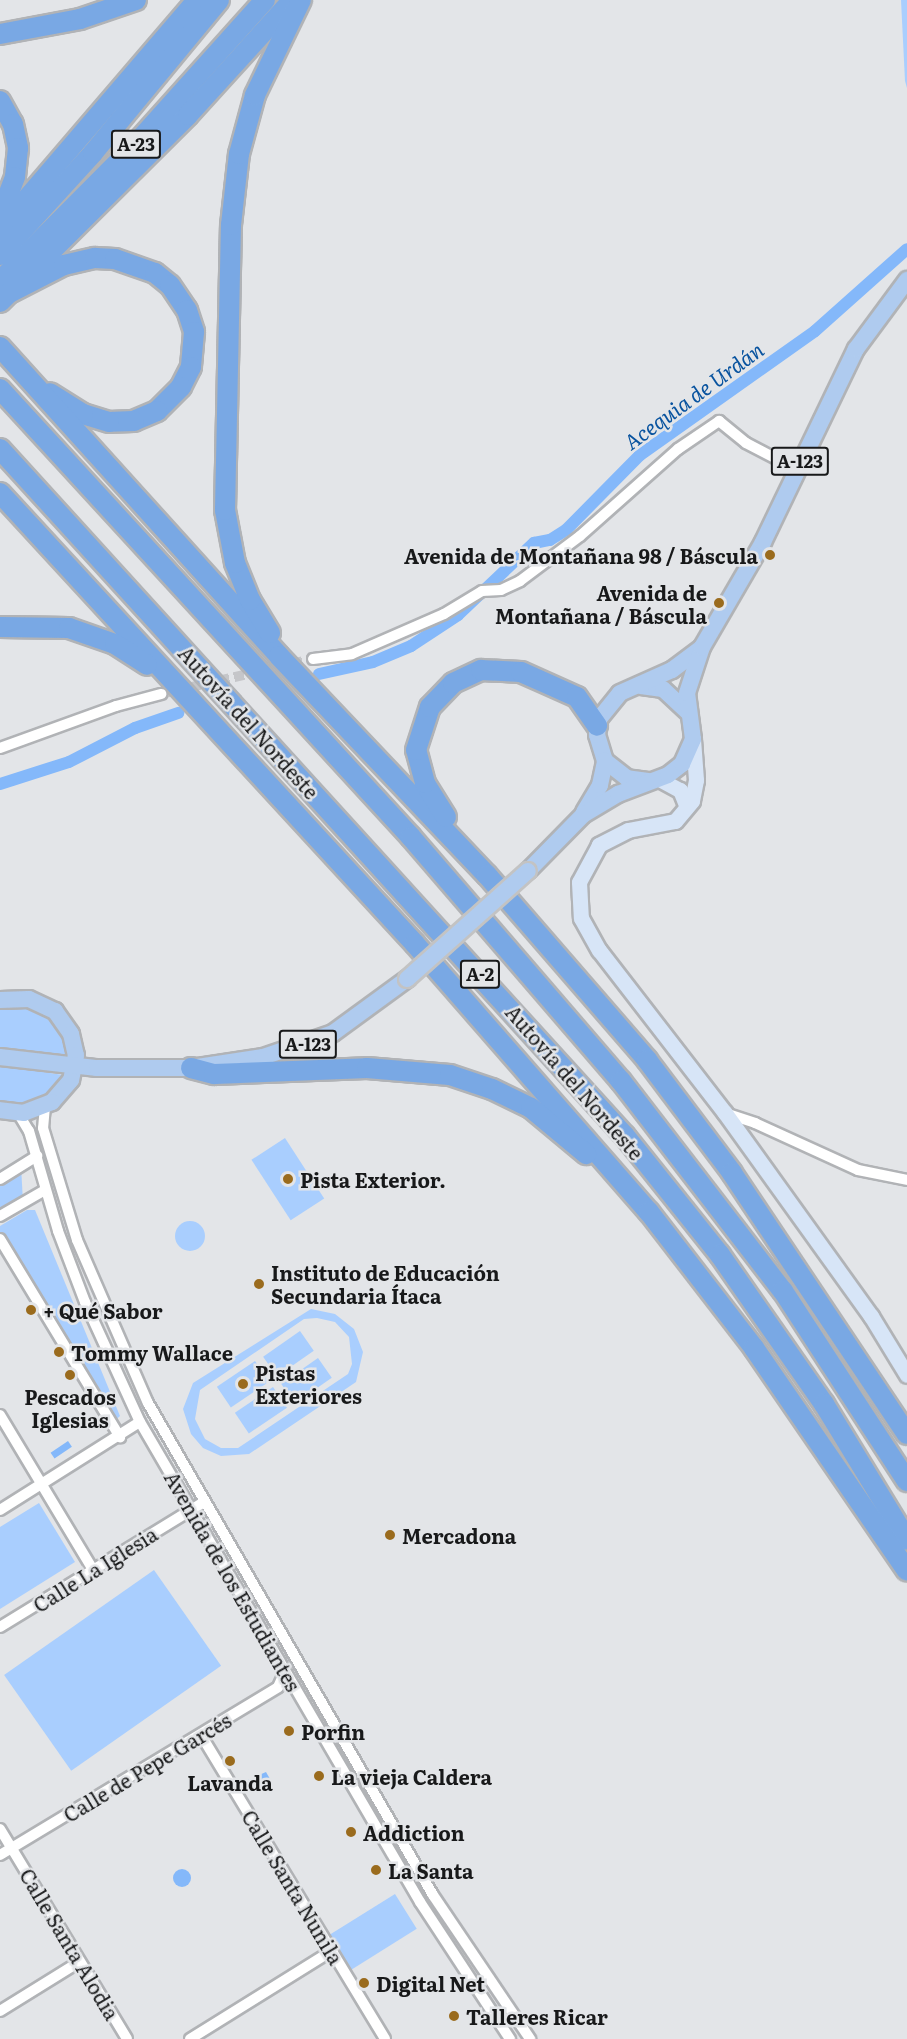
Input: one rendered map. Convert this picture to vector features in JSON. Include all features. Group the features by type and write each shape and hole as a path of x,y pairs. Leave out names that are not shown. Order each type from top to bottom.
{"highway":[{"path":"0,34 80,19 136,0"},
{"path":"0,230 197,0"},
{"name":"A-23","path":"0,255 93,153 219,0"},
{"name":"A-23","path":"4,292 265,0"},
{"path":"4,292 188,115 293,0"},
{"path":"301,0 255,95 239,154 231,225 223,482 228,537 242,582 262,622 308,683"},
{"path":"0,101 13,124 18,147 15,177 0,216"},
{"path":"4,292 45,272 76,261 95,258 129,261 155,273 182,299 191,322 194,354 187,377 165,405 145,417 122,422 96,419 70,407 5,352"},
{"path":"5,352 171,538 487,875 654,1070 732,1173 907,1434"},
{"name":"Autovía del Nordeste","path":"0,389 411,837 621,1081 783,1291 907,1481"},
{"name":"Autovía del Nordeste","path":"0,449 625,1136 720,1255 818,1395 907,1540"},
{"path":"0,493 415,944 649,1212 754,1348 907,1571"},
{"path":"0,627 69,628 115,644 156,672 203,715"},
{"path":"487,875 479,856 432,796 417,764 417,735 429,707 459,679 481,670 501,669 538,677 577,697 597,726"},
{"path":"191,1068 214,1074 403,1069 471,1081 510,1097 550,1122 620,1191 649,1212"},
{"path":"882,1396 907,1442"},
{"path":"844,1477 907,1588"}],"main road":[{"name":"A-123","path":"583,814 682,764 693,738 687,711 689,681 702,647 744,578 856,349 904,291"},
{"name":"A-123","path":"597,726 609,702 620,693 672,670 702,647"},
{"path":"640,686 663,689 687,711"},
{"path":"597,726 598,745 606,761 627,778 654,780 680,790 687,807"},
{"path":"693,738 696,787 687,807 669,824 628,830 599,845 582,872 579,904 591,939 725,1113 871,1316 907,1375"},
{"name":"A-123","path":"0,1057 76,1067 191,1068 263,1057 308,1044 356,1019 407,979 528,871 583,814 600,785 606,761"},
{"path":"0,1000 29,999 55,1011 71,1034 76,1067 62,1092 45,1106 18,1113 0,1110"}],"street":[{"path":"314,659 352,654 444,614 482,591 501,590 520,580 580,536 678,449 719,421 746,443 796,469"},
{"path":"0,748 116,706 161,694"},
{"name":"Avenida de los Estudiantes","path":"45,1106 43,1128 77,1240 135,1379 433,1895 530,2039"},
{"name":"Avenida de los Estudiantes","path":"18,1113 28,1126 58,1231 98,1333 140,1422 189,1510 420,1902 510,2039"},
{"path":"725,1113 755,1123 858,1170 883,1178 907,1179"},
{"path":"0,1179 37,1156"},
{"path":"0,1216 45,1190"},
{"path":"58,1231 77,1240"},
{"path":"0,1239 120,1437"},
{"path":"0,1415 93,1570"},
{"path":"0,1510 120,1437 140,1422"},
{"name":"Calle La Iglesia","path":"0,1627 204,1502"},
{"name":"Calle de Pepe Garcés","path":"0,1856 278,1687 285,1671"},
{"name":"Calle Santa Nunila","path":"201,1735 385,2039"},
{"name":"Calle Santa Alodia","path":"0,1828 127,2039"},
{"path":"190,2039 333,1950"},
{"path":"0,2011 79,1962"}],"shaded area":[{"path":"901,0 907,0 907,88 905,81"},
{"path":"0,1005 35,1006 61,1027 68,1056 0,1047"},
{"path":"0,1065 64,1077 53,1092 27,1106 0,1104"},
{"name":"Pista Exterior.","path":"285,1138 324,1198 291,1220 251,1160"},
{"path":"21,1166 23,1202 0,1216 0,1179"},
{"path":"27,1210 35,1210 120,1416 112,1423 0,1239 0,1226"},
{"path":"190,1221 201,1225 205,1236 201,1247 190,1251 179,1247 175,1236 179,1225"},
{"path":"311,1309 335,1314 354,1329 363,1352 356,1382 249,1454 221,1456 203,1448 191,1434 183,1409 193,1383","holes":["317,1318 335,1322 349,1337 352,1364 348,1374 238,1448 221,1448 205,1439 195,1419 200,1390 304,1319"]},
{"path":"300,1331 314,1351 277,1376 263,1357"},
{"path":"318,1358 332,1378 295,1403 281,1384"},
{"name":"Pistas Exteriores","path":"255,1361 269,1382 231,1407 217,1387"},
{"path":"273,1387 287,1408 249,1433 235,1413"},
{"path":"68,1441 72,1447 55,1459 51,1453"},
{"path":"39,1503 75,1562 0,1609 0,1527"},
{"path":"154,1570 221,1666 71,1771 4,1675"},
{"path":"266,1772 270,1779 254,1788 248,1780"},
{"path":"182,1869 188,1872 191,1878 188,1884 182,1887 176,1884 173,1878 176,1872"},
{"path":"395,1894 417,1929 350,1971 328,1936"}],"waterway":[{"name":"Acequia de Urdán","path":"319,674 373,662 411,646 458,615 534,543 550,540 566,530 640,455 815,331 907,249"},
{"name":"Acequia de Urdán","path":"0,784 69,762 135,728 178,713"}],"tunnel":[{"path":"161,694 313,659"}],"place":[{"name":"Avenida de Montañana 98 / Báscula","path":"770,555"},
{"name":"Avenida de Montañana / Báscula","path":"719,603"},
{"name":"Pista Exterior.","path":"288,1179"},
{"name":"Instituto de Educación Secundaria Ítaca","path":"259,1284"},
{"name":"+ Qué Sabor","path":"31,1310"},
{"name":"Tommy Wallace","path":"59,1352"},
{"name":"Pescados Iglesias","path":"70,1375"},
{"name":"Pistas Exteriores","path":"243,1384"},
{"name":"Mercadona","path":"390,1535"},
{"name":"Porfin","path":"289,1731"},
{"name":"Lavanda","path":"230,1761"},
{"name":"La vieja Caldera","path":"319,1776"},
{"name":"Addiction","path":"351,1832"},
{"name":"La Santa","path":"376,1870"},
{"name":"Digital Net","path":"364,1983"},
{"name":"Talleres Ricar","path":"454,2016"}]}
